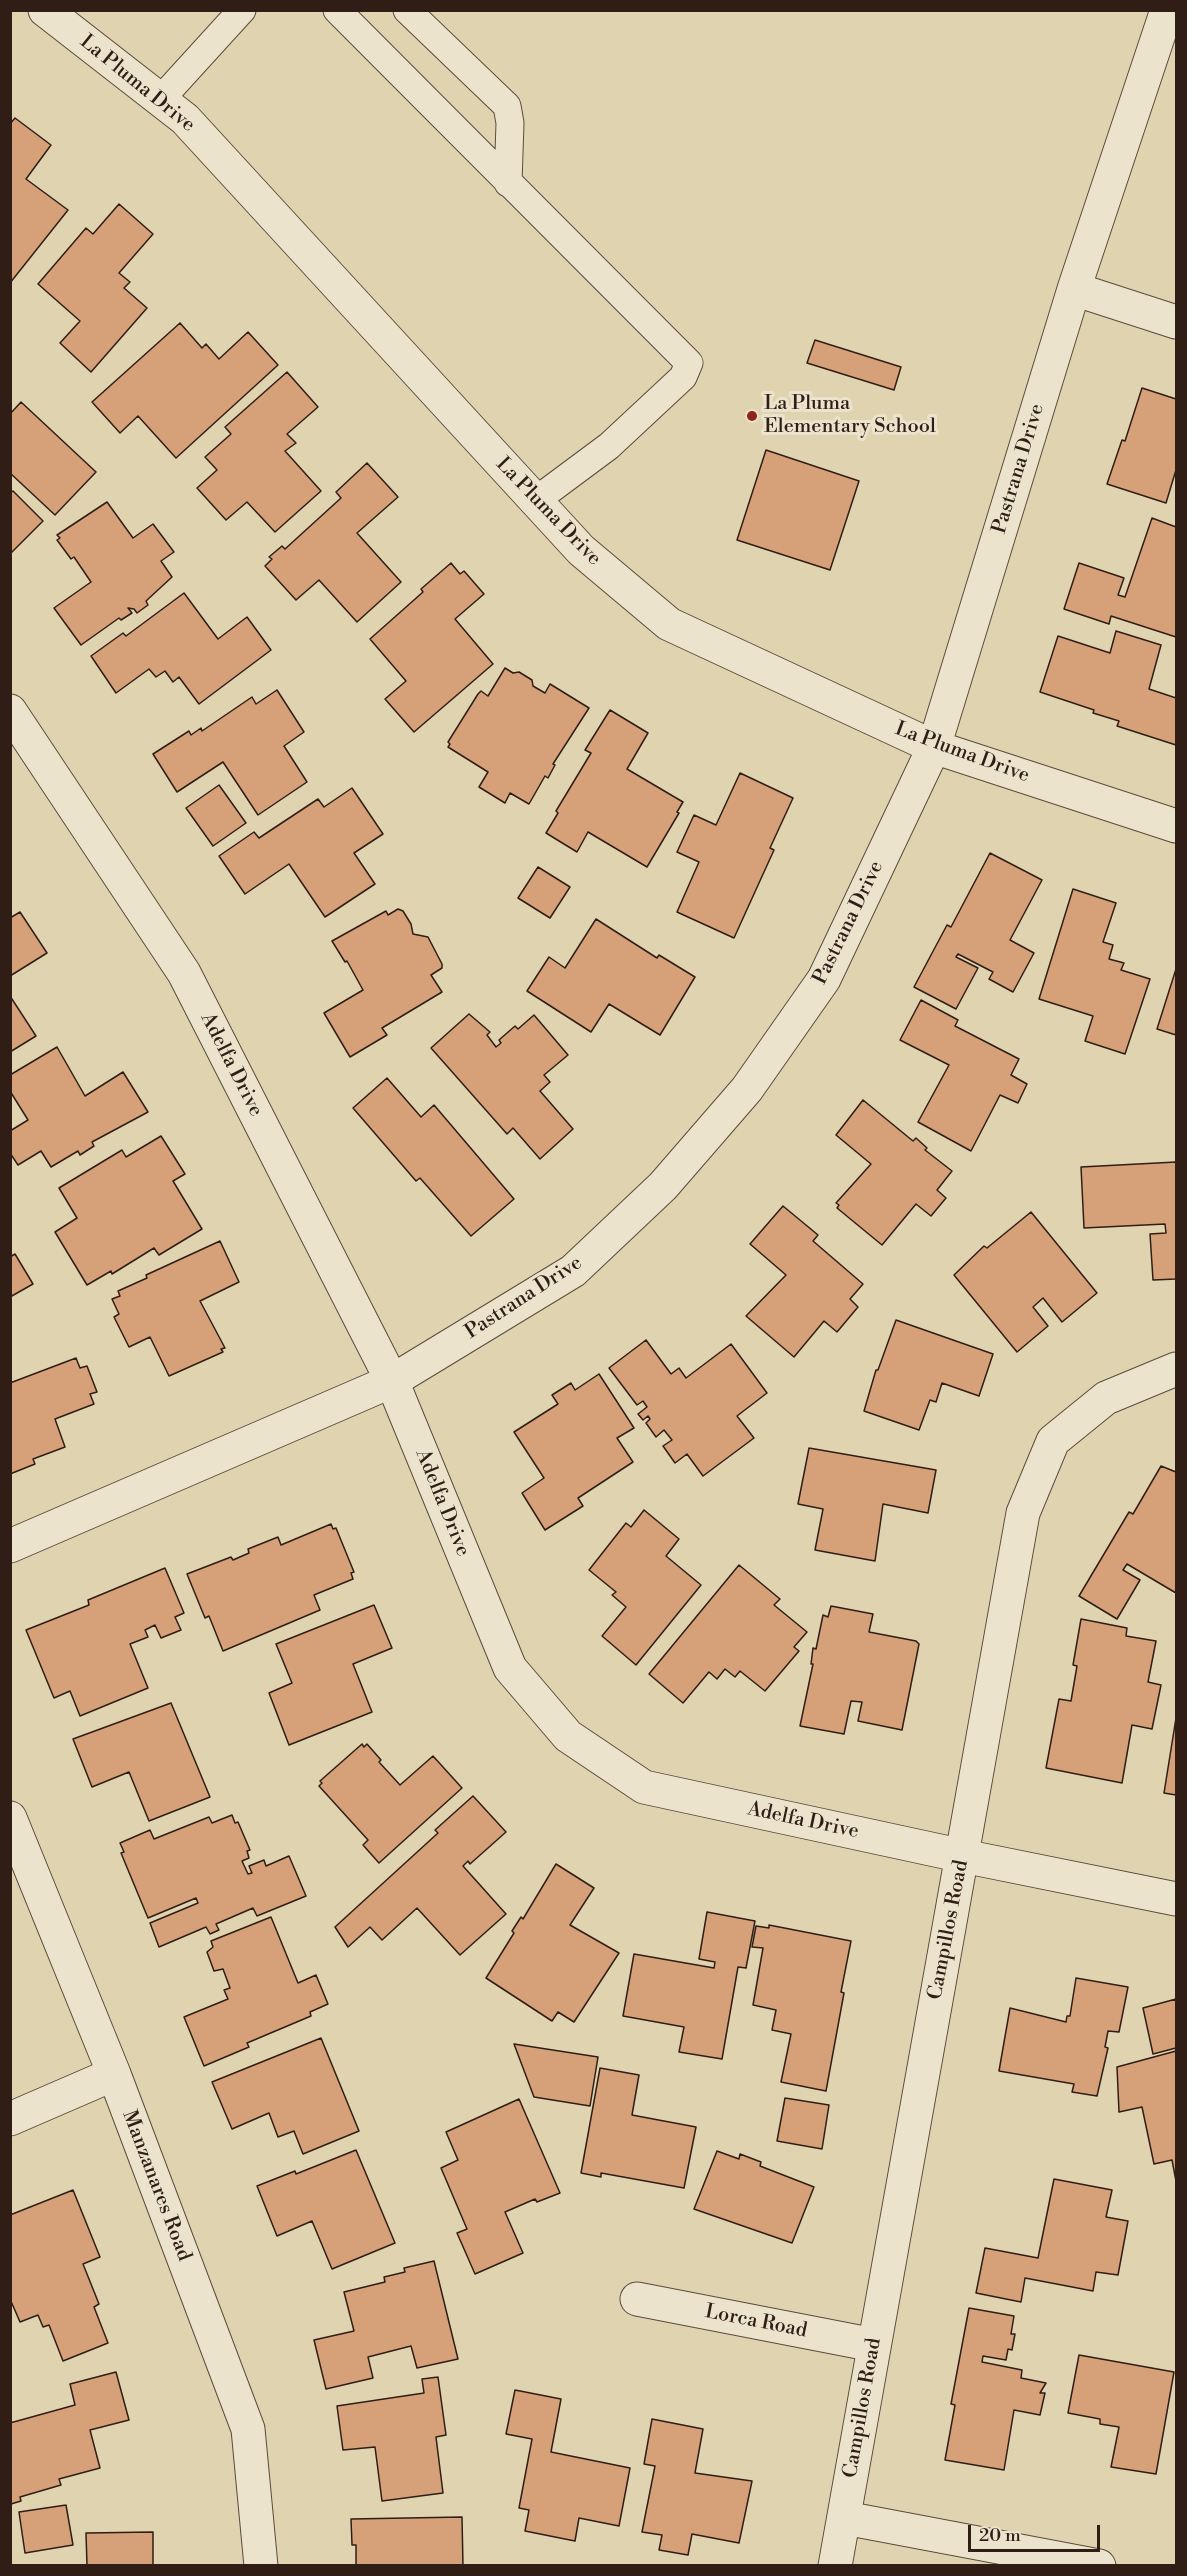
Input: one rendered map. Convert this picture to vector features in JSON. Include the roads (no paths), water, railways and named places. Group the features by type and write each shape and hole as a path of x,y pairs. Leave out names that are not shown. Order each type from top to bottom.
{"street":[{"name":"La Pluma Drive","path":"45,10 185,119 581,550 669,624 934,747 1176,826"},
{"name":"Pastrana Drive","path":"10,1546 392,1380 573,1271 663,1186 740,1098 824,979 934,747 1074,289 1167,10"},
{"path":"1074,289 1176,321"},
{"name":"Adelfa Drive","path":"10,711 184,973 392,1380 510,1668 568,1737 644,1787 963,1856 1176,1899"},
{"name":"Campillos Road","path":"835,2565 1023,1513 1053,1441 1106,1398 1176,1369"},
{"name":"Manzanares Road","path":"10,1818 114,2074 248,2429 261,2565"},
{"path":"10,2119 114,2074"},
{"name":"Lorca Road","path":"637,2299 874,2345"},
{"path":"844,2518 1099,2565"}],"lane":[{"path":"160,100 242,10"},
{"path":"337,10 689,363 683,377 609,446 535,501"},
{"path":"407,10 507,106 510,123 508,183"}],"place":[{"name":"La Pluma Elementary School","path":"752,416"}]}
